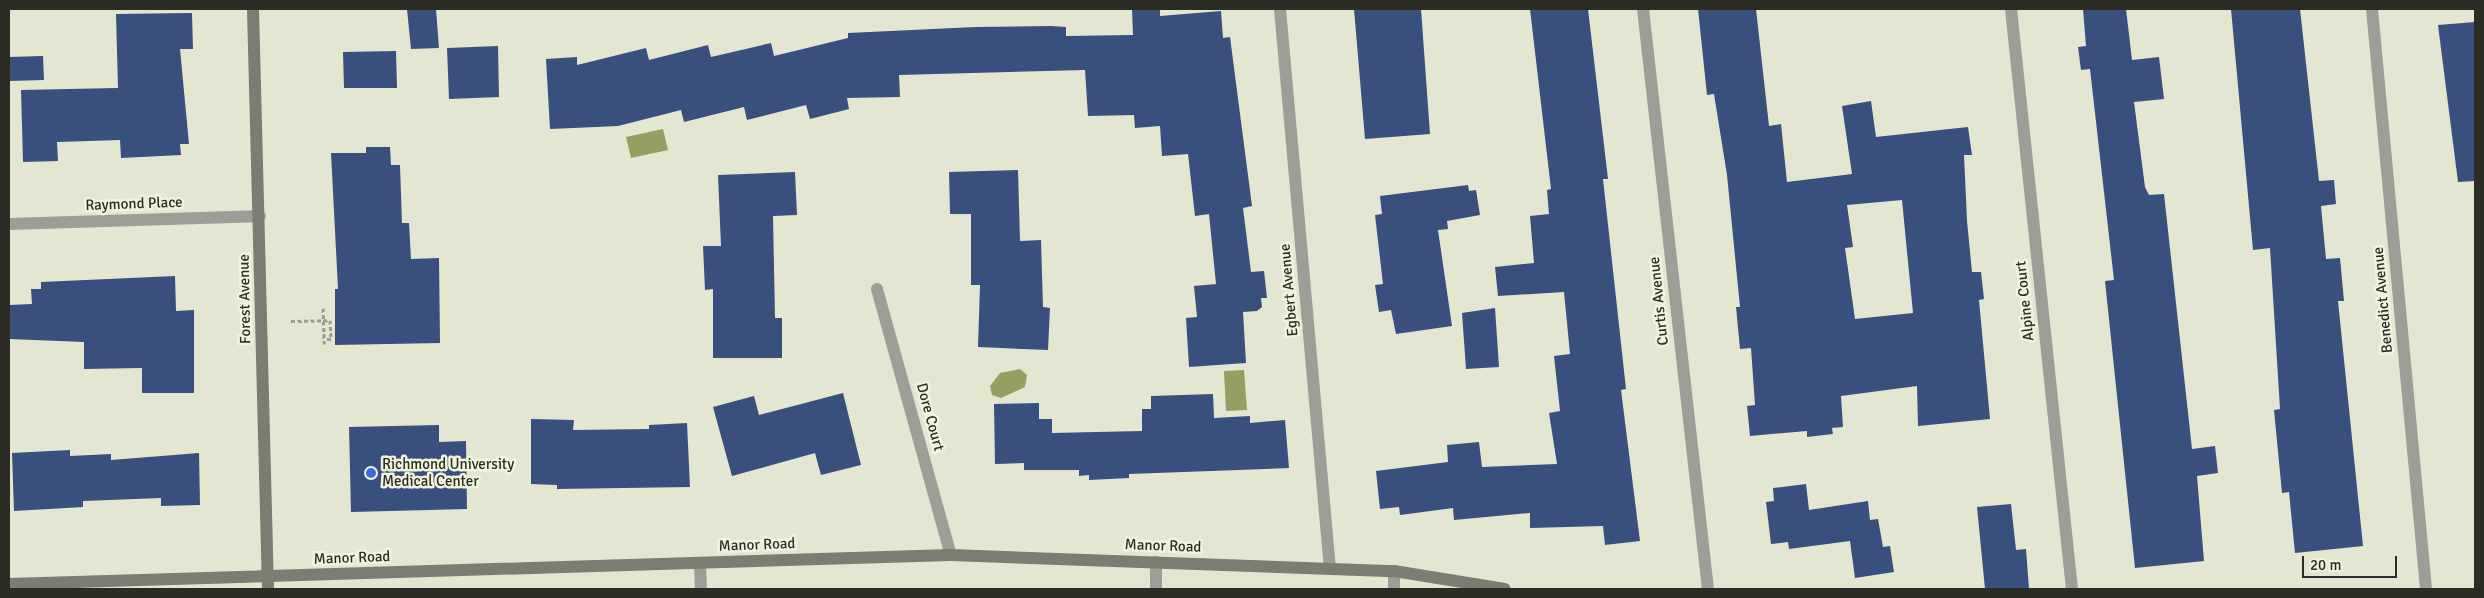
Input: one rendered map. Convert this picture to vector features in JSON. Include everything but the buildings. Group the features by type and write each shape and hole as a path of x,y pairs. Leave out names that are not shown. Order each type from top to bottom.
{"street":[{"name":"Forest Avenue","path":"253,9 260,216 268,583"},
{"name":"Egbert Avenue","path":"1280,9 1330,569"},
{"name":"Curtis Avenue","path":"1643,9 1708,589"},
{"name":"Alpine Court","path":"2011,9 2072,589"},
{"name":"Benedict Avenue","path":"2372,9 2426,589"},
{"name":"Raymond Place","path":"9,224 260,216"},
{"name":"Dore Court","path":"878,289 951,555"},
{"name":"Manor Road","path":"9,584 268,583 700,563 951,555 1394,572 1505,589"},
{"path":"1156,562 1156,589"},
{"path":"700,563 701,589"},
{"path":"1394,572 1394,589"}],"path":[{"path":"323,308 324,344"},
{"path":"291,321 330,320 333,329 331,339 324,339"}],"shaded area":[{"path":"663,129 668,150 631,158 626,137"},
{"path":"1020,369 1027,375 1025,387 1001,398 992,395 990,386 1000,373"},
{"path":"1244,370 1247,410 1226,411 1224,371"}],"place":[{"name":"Richmond University Medical Center","path":"371,473"}]}
